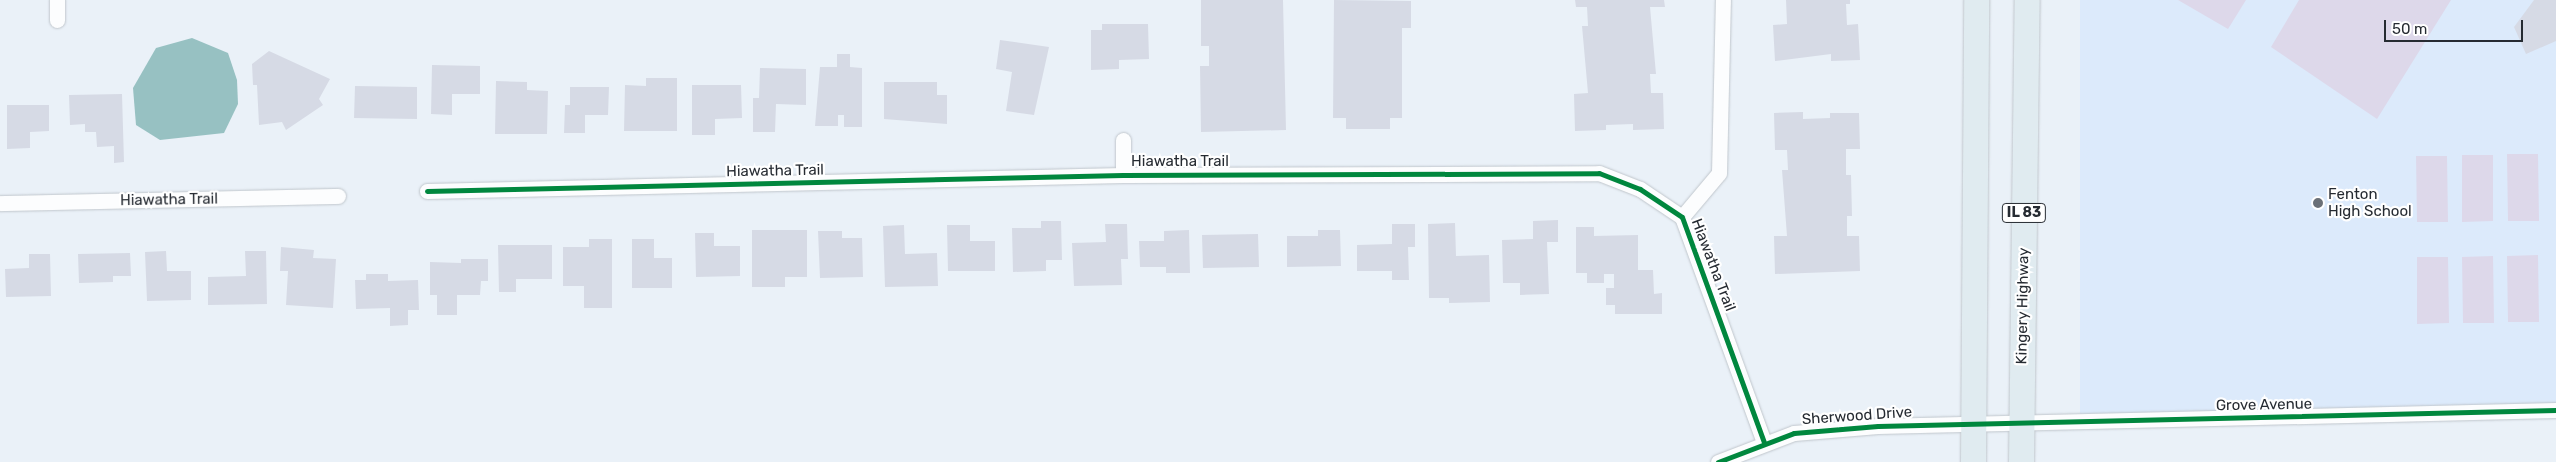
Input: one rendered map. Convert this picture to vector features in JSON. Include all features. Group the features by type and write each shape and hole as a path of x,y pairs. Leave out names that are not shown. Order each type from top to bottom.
{"highway":[{"path":"1973,462 1976,0"},
{"name":"Kingery Highway","path":"2021,462 2027,0"}],"street":[{"path":"57,0 57,20"},
{"path":"1682,218 1719,173 1723,0"},
{"name":"Hiawatha Trail","path":"1123,140 1123,175"},
{"name":"Hiawatha Trail","path":"427,191 1123,175 1599,173 1640,189 1682,218 1764,442"},
{"name":"Hiawatha Trail","path":"0,203 338,196"},
{"name":"Grove Avenue","path":"1973,423 2021,424 2556,410"},
{"name":"Sherwood Drive","path":"1718,462 1764,442 1794,433 1973,423"}],"shaded area":[{"name":"Fenton High School","path":"2080,0 2556,0 2556,406 2080,414"},
{"path":"2178,0 2246,0 2228,29"},
{"path":"2299,0 2451,0 2377,119 2271,47"},
{"path":"192,38 228,53 237,80 238,104 224,133 160,140 136,125 133,88 156,48"},
{"path":"2507,154 2538,154 2539,221 2508,221"},
{"path":"2462,155 2493,155 2493,221 2462,222"},
{"path":"2416,156 2447,156 2448,222 2417,222"},
{"path":"2538,255 2539,322 2508,322 2507,256"},
{"path":"2493,256 2494,323 2463,323 2462,257"},
{"path":"2417,257 2448,257 2449,323 2417,324"}],"building":[{"path":"1201,0 1283,0 1286,130 1201,132 1200,66 1209,66 1209,46 1201,46"},
{"path":"1334,0 1411,1 1411,28 1402,28 1402,118 1390,118 1390,129 1346,129 1346,118 1333,118"},
{"path":"1575,0 1664,0 1665,7 1650,7 1656,74 1650,74 1651,93 1663,93 1664,129 1633,130 1633,124 1606,125 1606,130 1575,131 1574,94 1588,93 1582,26 1588,26 1587,7 1576,7"},
{"path":"1786,0 1850,0 1850,4 1846,4 1847,25 1858,24 1860,60 1831,61 1831,54 1775,61 1773,25 1787,24"},
{"path":"2534,0 2556,0 2556,41 2526,54 2514,27"},
{"path":"1102,24 1148,24 1149,59 1119,60 1119,69 1091,70 1091,30 1102,30"},
{"path":"1000,40 1049,47 1034,115 1006,111 1012,72 996,69"},
{"path":"269,51 330,79 319,99 323,105 286,130 282,122 259,125 257,85 253,85 252,64"},
{"path":"837,54 850,54 850,67 862,68 862,127 844,127 844,115 838,115 838,126 815,126 820,67 837,67"},
{"path":"432,65 480,66 480,94 452,94 452,115 431,114"},
{"path":"760,68 806,69 806,105 776,104 775,132 753,132 753,98 759,98"},
{"path":"646,78 677,78 677,131 624,131 625,85 646,86"},
{"path":"496,81 527,82 527,90 548,91 547,134 495,134"},
{"path":"884,82 937,82 937,95 947,95 947,124 884,119"},
{"path":"692,85 741,85 742,118 715,119 715,135 692,135"},
{"path":"355,86 417,87 417,119 354,118"},
{"path":"570,87 609,87 608,115 585,115 585,133 564,133 565,105 570,105"},
{"path":"122,94 124,162 114,163 114,146 97,147 96,132 85,132 85,124 70,125 69,95"},
{"path":"7,105 49,105 49,131 30,132 30,148 7,149"},
{"path":"1803,112 1803,119 1830,118 1830,113 1859,113 1860,149 1846,149 1846,175 1851,175 1852,216 1847,216 1847,236 1859,236 1860,271 1775,274 1774,236 1787,236 1782,170 1788,170 1787,150 1775,150 1774,113"},
{"path":"1558,220 1558,242 1547,242 1549,294 1520,295 1520,283 1503,283 1502,240 1533,239 1533,221"},
{"path":"1041,221 1061,221 1062,260 1046,260 1046,271 1013,272 1012,228 1041,228"},
{"path":"1455,223 1456,256 1489,255 1490,302 1449,303 1449,298 1429,298 1428,224"},
{"path":"1105,224 1127,224 1128,259 1121,259 1122,285 1074,286 1072,243 1106,242"},
{"path":"1392,224 1415,224 1415,247 1408,247 1409,280 1392,280 1392,271 1357,271 1357,245 1392,244"},
{"path":"904,225 905,254 937,253 938,286 885,287 883,226"},
{"path":"947,225 970,225 970,241 995,241 995,271 948,271"},
{"path":"1576,227 1594,227 1594,236 1638,235 1638,270 1653,270 1654,294 1662,293 1662,314 1615,314 1615,305 1606,305 1606,288 1614,288 1614,274 1604,274 1604,283 1587,283 1587,273 1576,273"},
{"path":"752,230 807,230 807,277 785,277 785,287 752,287"},
{"path":"1189,230 1190,273 1166,273 1166,267 1140,267 1139,241 1164,241 1164,231"},
{"path":"1318,230 1340,230 1341,266 1287,267 1287,236 1318,236"},
{"path":"818,231 842,231 842,238 862,238 863,277 820,278"},
{"path":"695,233 714,233 714,246 740,246 740,276 696,277"},
{"path":"1258,234 1259,267 1203,268 1202,235"},
{"path":"589,239 612,239 612,308 584,308 584,286 563,286 563,247 589,247"},
{"path":"632,239 654,239 654,258 672,258 672,288 632,288"},
{"path":"498,245 552,245 552,279 516,279 516,292 499,292"},
{"path":"281,247 314,250 313,258 336,259 333,308 286,305 288,271 280,271"},
{"path":"166,251 167,271 191,271 191,300 147,301 145,252"},
{"path":"245,251 266,251 267,304 208,305 208,277 246,276"},
{"path":"130,253 131,276 113,276 113,282 79,283 78,254"},
{"path":"29,254 50,254 51,296 6,297 5,269 29,268"},
{"path":"461,259 488,259 488,281 481,281 480,295 457,295 457,315 437,315 437,295 430,295 430,262 461,263"},
{"path":"366,274 388,274 388,281 418,280 419,310 408,310 408,325 390,326 390,308 356,309 355,280 366,280"}],"cycle path":[{"path":"427,191 1123,175 1599,173 1640,189 1682,217 1764,442"},
{"path":"1718,462 1794,433 1878,426 2556,410"}],"place":[{"name":"Fenton High School","path":"2318,203"}]}
